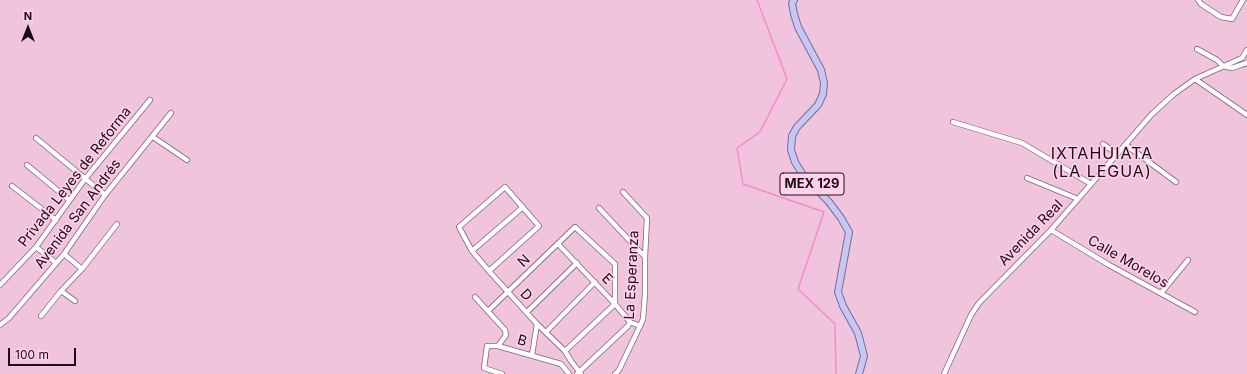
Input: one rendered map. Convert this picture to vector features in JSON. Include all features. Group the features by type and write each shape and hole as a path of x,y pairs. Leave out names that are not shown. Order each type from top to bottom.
{"main road":[{"name":"MEX 129","path":"794,0 792,3 798,27 821,70 824,83 823,94 818,105 796,127 792,136 791,150 795,162 803,175 829,202 849,232 838,292 843,306 858,333 864,356 859,374"}],"street":[{"path":"1198,0 1201,4 1221,17 1232,19 1243,0"},
{"path":"1197,49 1218,60 1223,66 1232,68 1247,63"},
{"name":"Avenida Real","path":"944,374 971,315 979,303 1051,230 1152,114 1174,94 1195,79 1242,58 1247,50"},
{"path":"1195,79 1247,115"},
{"name":"Privada Leyes de Reforma","path":"0,285 36,247 85,179 150,100"},
{"name":"Avenida San Andrés","path":"0,325 9,318 64,254 105,195 171,113"},
{"path":"953,122 1022,142 1091,184"},
{"path":"153,137 187,160"},
{"path":"36,138 105,195"},
{"path":"1103,144 1117,154"},
{"path":"1126,145 1176,182"},
{"path":"27,165 69,200"},
{"path":"1027,178 1078,199"},
{"path":"12,186 56,220"},
{"name":"D","path":"523,207 505,187 459,227 472,251 537,324 565,350 570,361 579,373"},
{"name":"La Esperanza","path":"615,374 619,370 643,319 645,294 644,257 647,218 622,192"},
{"path":"472,251 523,207 539,226 489,271"},
{"path":"599,208 644,257"},
{"path":"41,316 61,291 82,269 116,224"},
{"name":"N","path":"488,311 575,227 615,264 615,304"},
{"name":"Calle Morelos","path":"1051,230 1109,265 1195,312"},
{"name":"E","path":"558,244 595,282 630,322 640,326"},
{"path":"36,247 56,263"},
{"path":"64,254 82,269"},
{"path":"1161,293 1188,260"},
{"path":"527,312 577,263"},
{"path":"546,332 595,282"},
{"path":"61,291 75,301"},
{"path":"475,298 504,330 506,335 498,346"},
{"path":"565,350 615,304"},
{"path":"579,373 628,326 630,322"},
{"path":"532,355 537,324"},
{"name":"B","path":"502,374 484,368 487,346 498,346 561,364 568,374"}],"waterway":[{"path":"757,0 787,79 760,132 737,148 743,184 824,212 798,289 835,324 836,374"}],"district":[{"name":"IXTAHUIATA (LA LEGUA)","path":"1102,163"}]}
